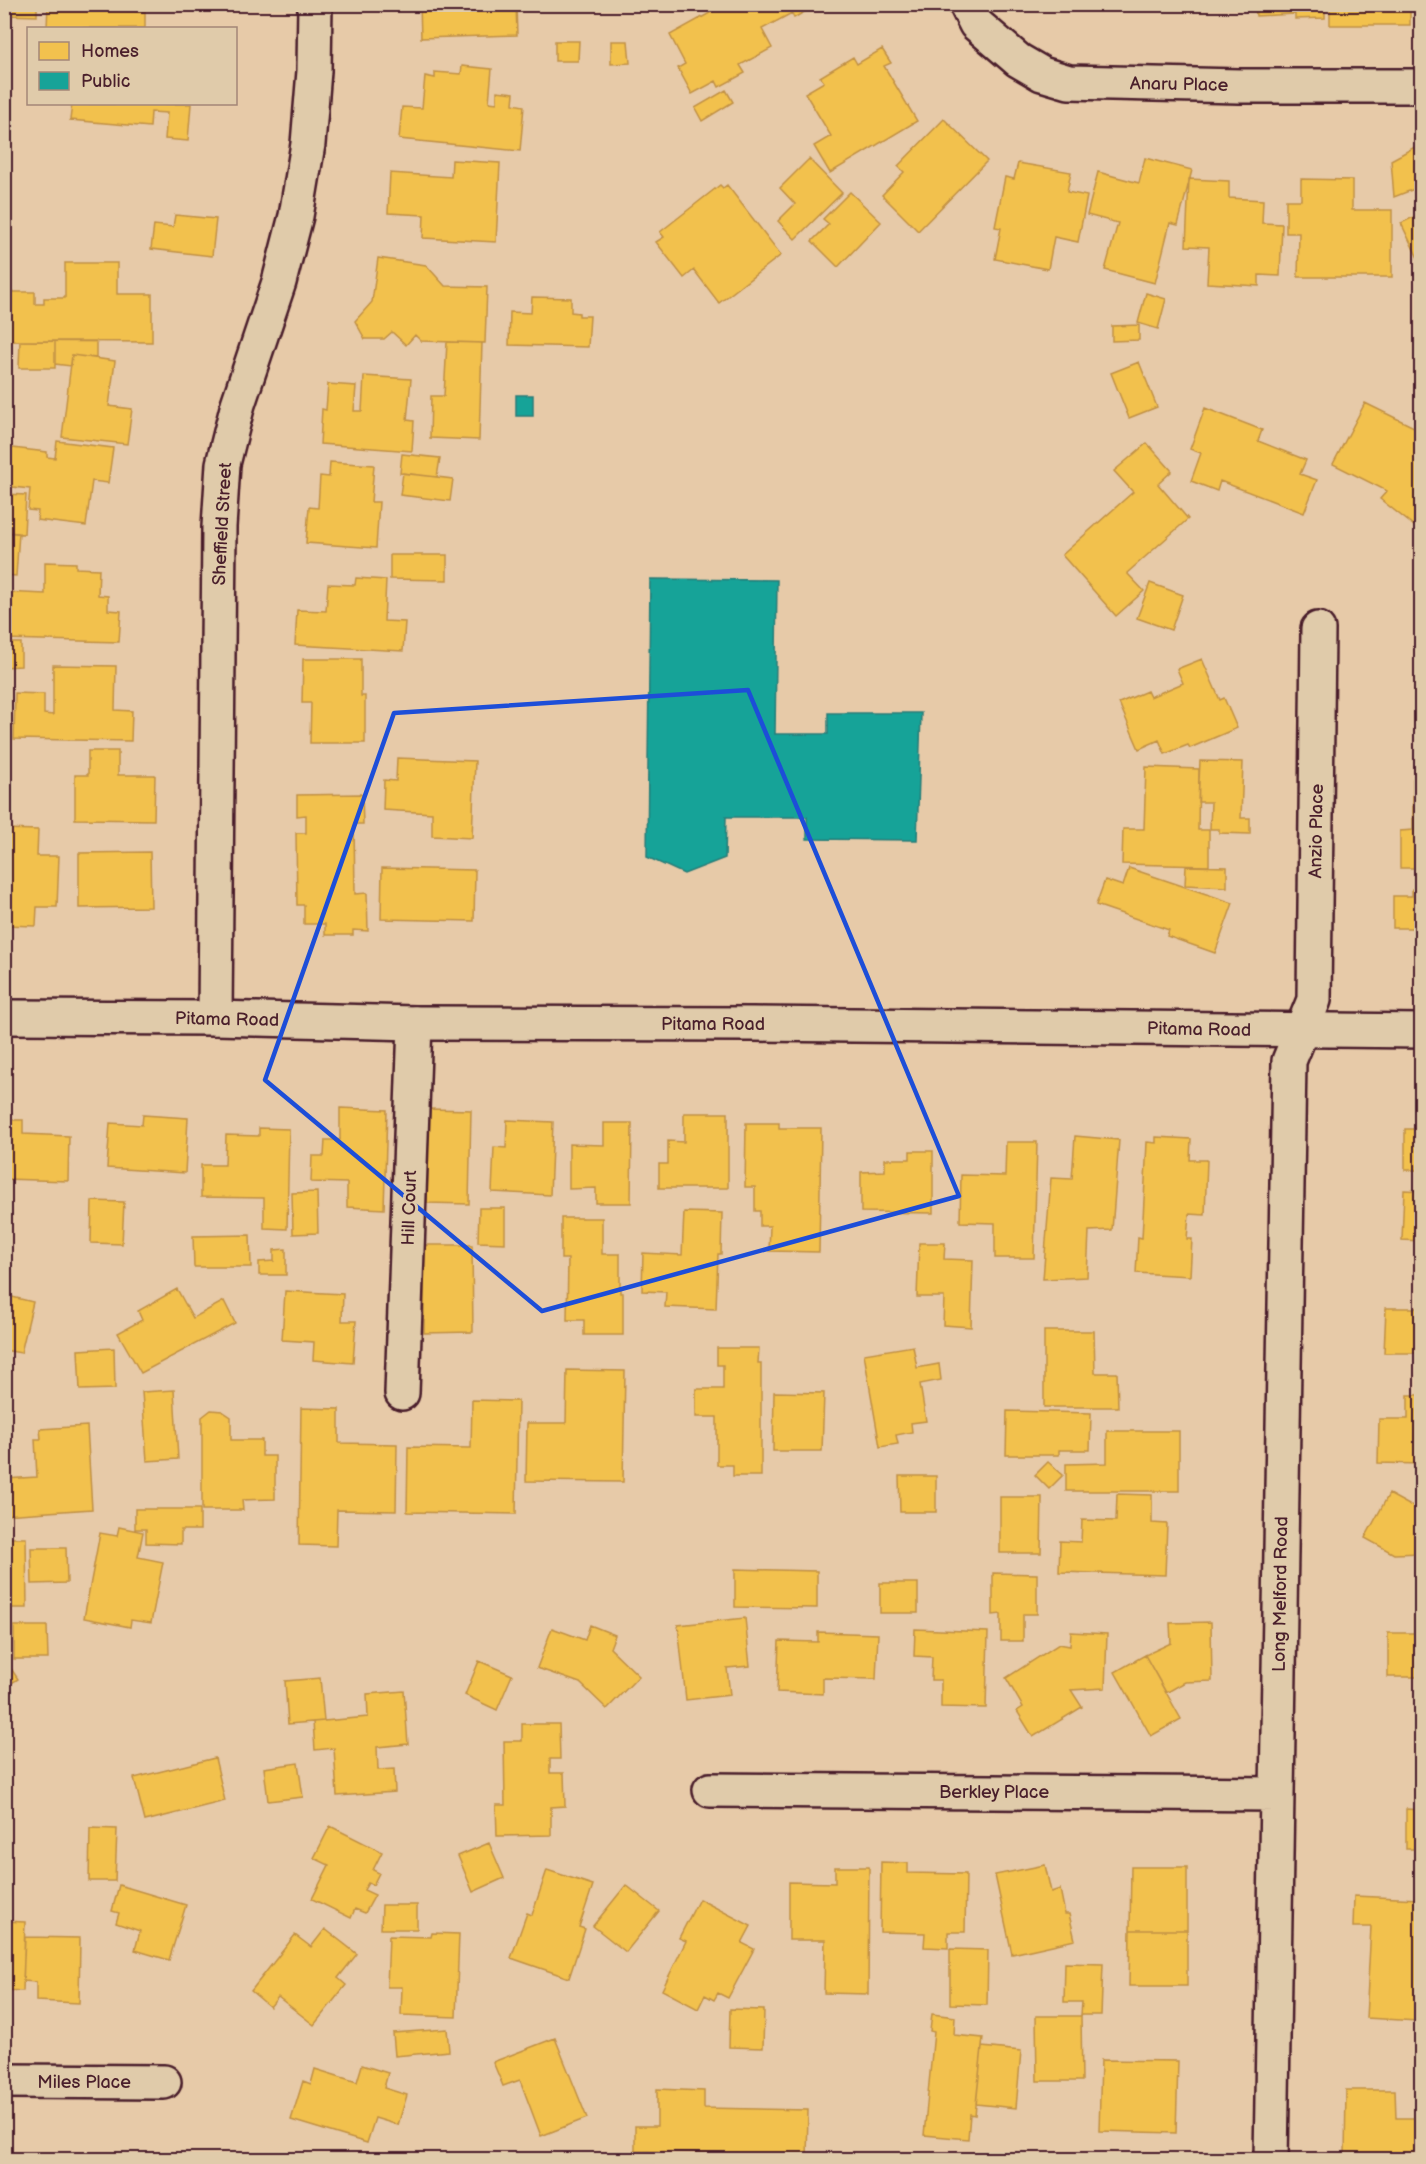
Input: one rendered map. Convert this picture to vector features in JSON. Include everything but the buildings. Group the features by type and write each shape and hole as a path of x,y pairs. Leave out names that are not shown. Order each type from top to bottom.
{"street":[{"name":"Sheffield Street","path":"215,1018 219,527 223,464 238,404 279,282 296,216 309,133 314,71 315,4"},
{"name":"Anaru Place","path":"966,4 976,24 1018,60 1042,74 1069,82 1239,86 1422,86"},
{"name":"Anzio Place","path":"1301,1031 1314,1000 1318,629"},
{"name":"Pitama Road","path":"4,1017 215,1018 415,1023 1422,1031"},
{"name":"Hill Court","path":"402,1393 415,1023"},
{"name":"Long Melford Road","path":"1271,2160 1289,1061 1301,1031"},
{"name":"Berkley Place","path":"711,1790 1277,1794"},
{"name":"Miles Place","path":"4,2081 164,2082"}],"highlighted area":[{"path":"748,690 959,1196 542,1311 265,1080 394,713"}]}
